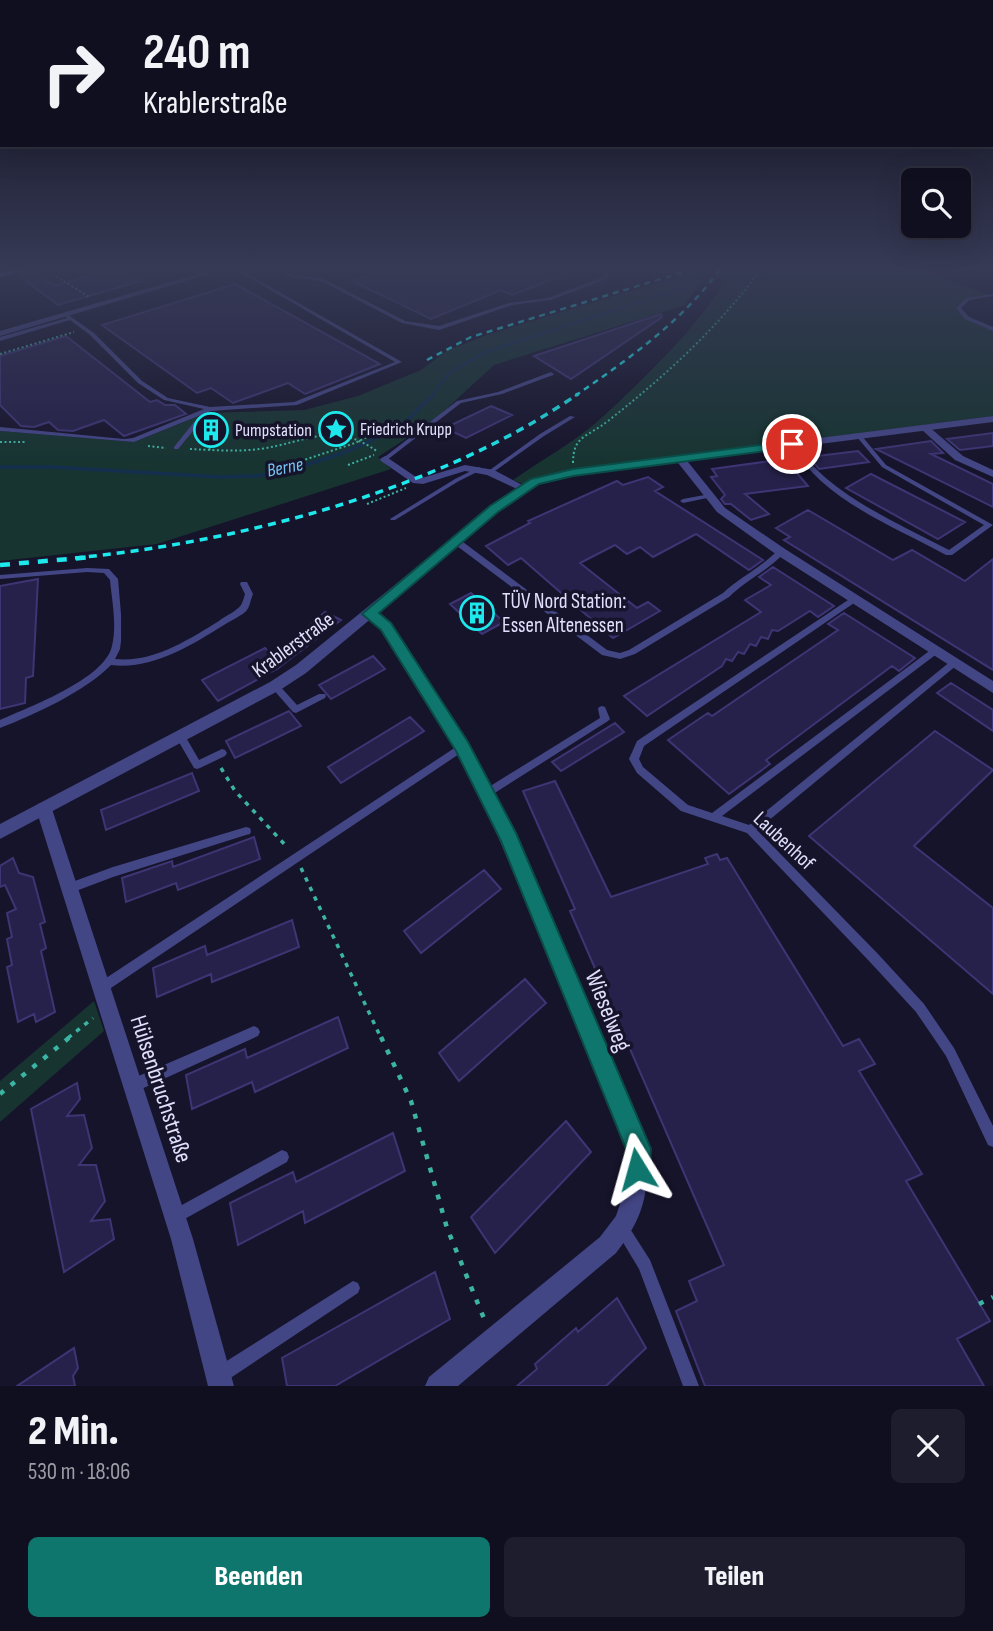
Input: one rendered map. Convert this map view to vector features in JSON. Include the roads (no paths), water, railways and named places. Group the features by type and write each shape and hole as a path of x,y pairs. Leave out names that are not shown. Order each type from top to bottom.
{"street":[{"name":"Krablerstraße","path":"0,832 181,737 301,669 456,541 535,481 680,458 993,419"},
{"path":"924,428 959,458 993,474"},
{"path":"680,458 721,510 781,552 993,688"},
{"path":"385,459 413,480 423,481 465,468 485,471 523,488"},
{"name":"Wieselweg","path":"369,614 386,626 462,747 487,793 549,933 638,1149 636,1189 622,1229 608,1245 438,1386"},
{"name":"Hülsenbruchstraße","path":"44,809 175,1217 220,1381"}],"lane":[{"path":"90,334 140,382 166,399 210,409 295,404 399,362 349,334"},
{"path":"385,459 458,402 500,393 551,374"},
{"path":"0,429 134,440 210,409"},
{"path":"393,519 457,480 485,471 572,417"},
{"path":"176,448 196,423 208,424"},
{"path":"792,444 800,457 834,490 949,553 989,525 884,466 859,436"},
{"path":"683,501 710,496"},
{"path":"456,541 612,656 632,652 726,595 736,584 771,563 781,552"},
{"path":"0,577 106,571 114,579 117,647 112,662 91,677 0,724"},
{"path":"112,662 126,665 146,662 208,630 244,608 249,594 244,584"},
{"name":"Laubenhof","path":"854,599 640,744 634,759 640,770 685,808 750,830 920,1008 950,1052 993,1140"},
{"path":"712,818 935,651"},
{"path":"750,830 954,663"},
{"path":"275,686 296,710 322,695"},
{"path":"487,793 605,719 602,709"},
{"path":"181,737 197,765 218,755"},
{"path":"104,998 297,856 462,747"},
{"path":"68,889 113,872 246,831"},
{"path":"132,1086 254,1032"},
{"path":"175,1217 282,1157"},
{"path":"622,1229 649,1272 691,1386"},
{"path":"220,1381 353,1288"}],"waterway":[{"name":"Berne","path":"432,396 449,373 485,352 542,334"},
{"name":"Berne","path":"0,467 52,467 220,477 256,476 287,471 343,453 399,428 432,396"}],"railway":[{"path":"427,360 482,334"},
{"path":"577,395 659,334"},
{"path":"75,558 204,539 337,506 402,484 464,458 523,428 577,395"},
{"path":"0,565 92,557"}],"place":[{"name":"Friedrich Krupp","path":"336,429"},
{"name":"Pumpstation","path":"211,430"},
{"name":"TÜV Nord Station: Essen Altenessen","path":"477,613"}]}
